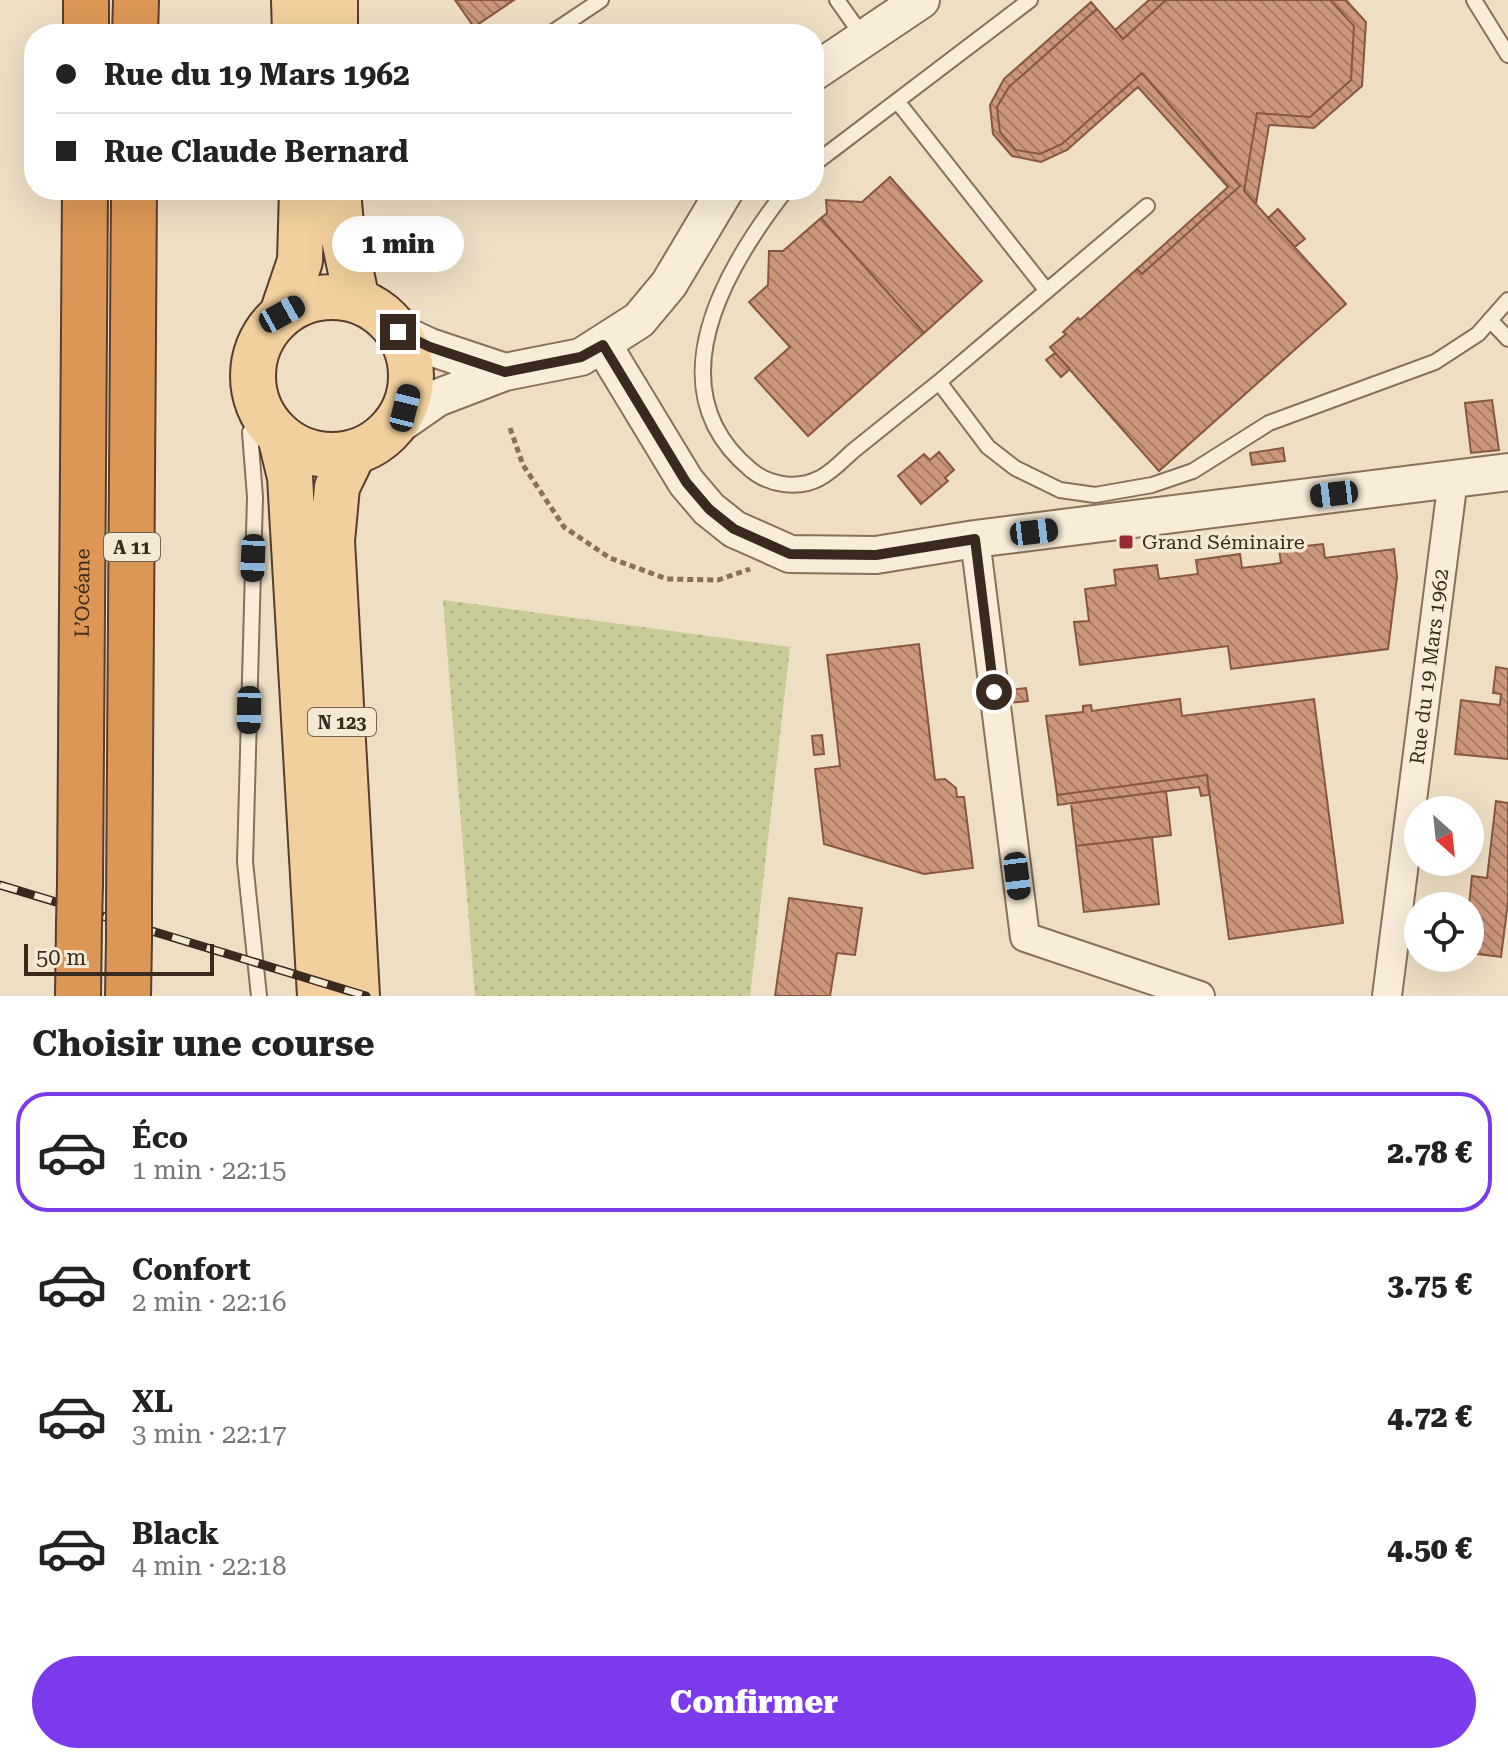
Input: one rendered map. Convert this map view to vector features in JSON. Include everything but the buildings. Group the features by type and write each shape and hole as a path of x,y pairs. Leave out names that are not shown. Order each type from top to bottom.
{"highway":[{"path":"86,0 86,24"},
{"path":"135,24 136,0"},
{"name":"L’Océane","path":"78,996 85,200"},
{"name":"A 11","path":"128,996 134,200"}],"main road":[{"path":"294,0 295,24"},
{"path":"335,0 335,24"},
{"name":"N 123","path":"302,200 300,261 282,314 264,333 254,357 252,384 272,426 290,477 320,996"},
{"path":"339,200 357,301"},
{"path":"272,426 294,447 319,455 345,455 370,446 391,430 405,408 411,382 409,356 398,332 380,313 357,301 331,297 305,301 282,314"},
{"name":"N 123","path":"354,452 337,487 332,541 357,996"}],"street":[{"path":"824,66 921,0"},
{"path":"391,430 437,398 505,372 581,357 639,320 669,284 719,200"},
{"path":"398,332 430,347 505,372"},
{"path":"603,345 686,482 709,509 734,529 790,554 876,555 975,539 1508,472"},
{"name":"Rue du 19 Mars 1962","path":"1387,996 1453,479"},
{"path":"975,539 1025,937 1200,996"}],"lane":[{"path":"565,24 601,0"},
{"path":"837,0 865,39"},
{"path":"824,156 1030,0"},
{"path":"1474,0 1508,55"},
{"path":"897,101 1047,291"},
{"path":"778,200 753,232 723,288 703,345 702,391 718,429 738,459 761,478 787,485 819,479 1147,206"},
{"path":"939,382 988,447 1015,468 1060,490 1095,495 1152,485 1193,471 1269,423 1435,362 1478,334 1508,300"},
{"path":"1490,320 1508,339"},
{"path":"259,996 245,862 255,497 250,432 272,426"}],"path":[{"path":"510,428 523,465 564,527 610,558 667,579 718,580 790,554"}],"green space":[{"path":"443,600 790,647 750,996 475,996"}],"railway":[{"path":"0,885 366,996"}],"place":[{"name":"Grand Séminaire","path":"1126,542"}],"route":[{"path":"398,332 430,347 505,372 581,357 603,345 686,482 709,509 734,529 790,554 876,555 975,539 994,692"}]}
